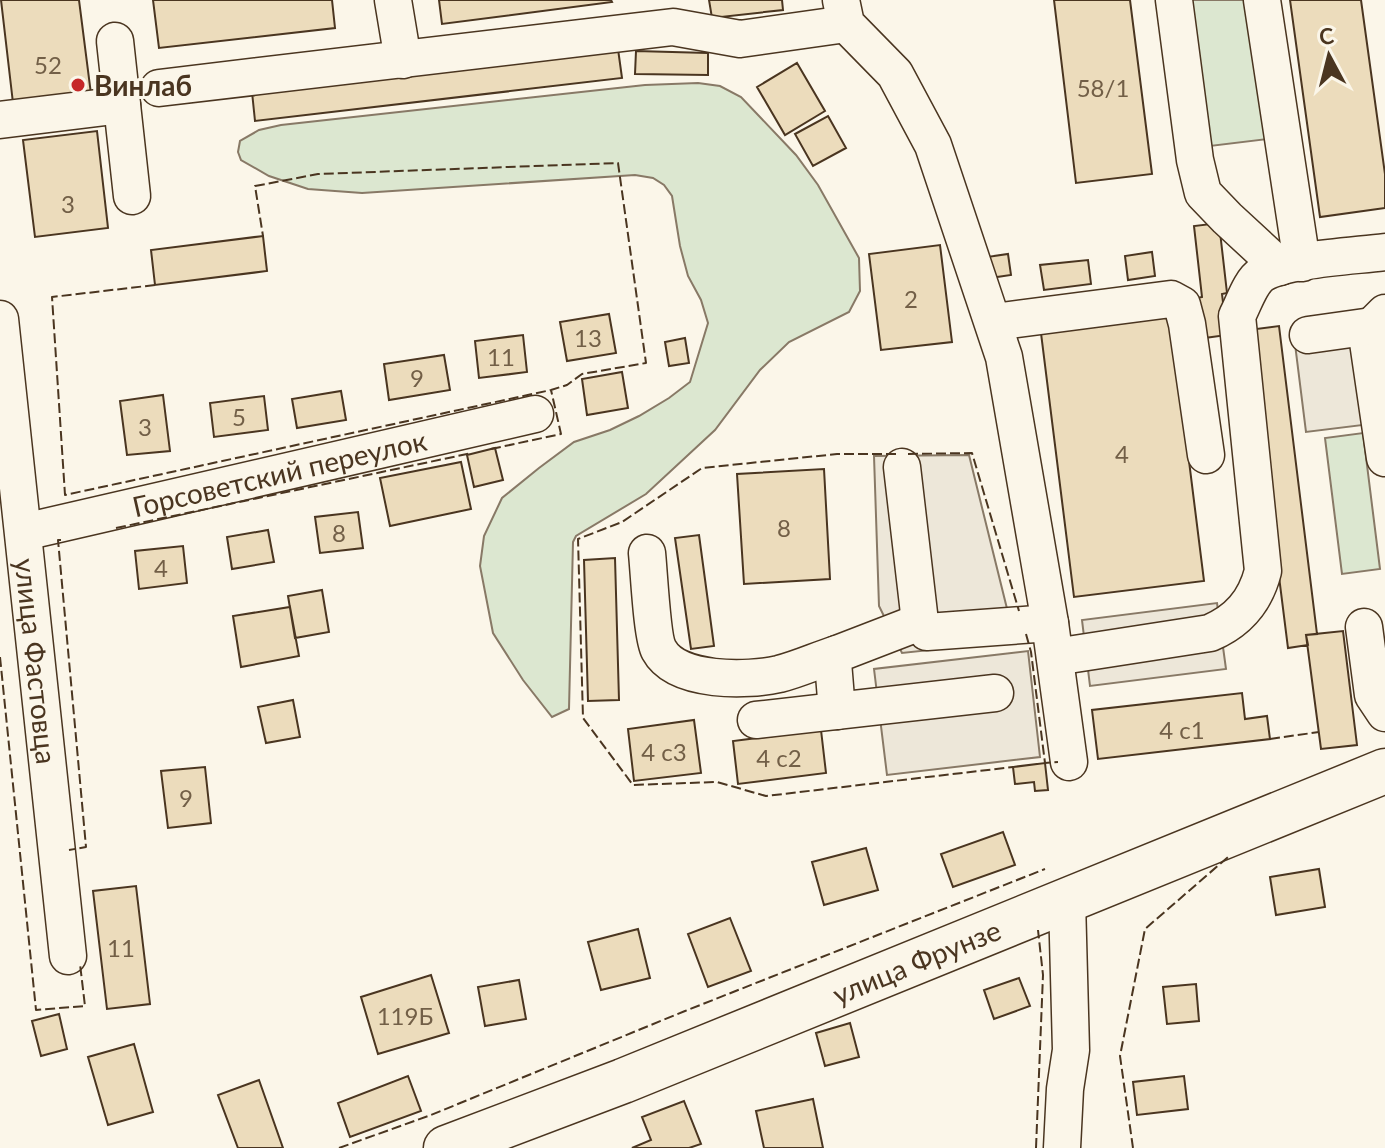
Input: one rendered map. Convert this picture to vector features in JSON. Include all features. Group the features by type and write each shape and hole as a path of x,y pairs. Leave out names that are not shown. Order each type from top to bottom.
{"main road":[{"name":"улица Фрунзе","path":"446,1148 623,1081 1385,771"}],"street":[{"path":"393,0 403,60"},
{"path":"1174,0 1195,160 1203,193 1227,218 1291,265"},
{"path":"1262,0 1291,265"},
{"path":"159,88 403,60 669,14 740,39 843,12 895,74 933,145 994,322 1004,357 1052,640 1069,762"},
{"path":"115,41 132,196"},
{"path":"0,120 122,105"},
{"path":"902,467 920,622 927,632 1052,640 1210,633 1226,626 1251,601 1259,588 1263,571 1237,316 1251,286 1261,274 1291,265 1385,252"},
{"path":"994,322 1171,299 1182,305 1206,455"},
{"name":"улица Фастовца","path":"0,319 15,513 68,956"},
{"path":"1308,335 1378,320"},
{"path":"1378,320 1368,342 1385,458"},
{"name":"Горсоветский переулок","path":"15,513 535,414"},
{"path":"647,553 657,647 673,664 692,674 738,679 779,674 920,622"},
{"path":"1364,627 1373,695 1385,713"},
{"path":"837,654 833,662 837,711"},
{"path":"756,720 995,693"},
{"path":"1062,1148 1065,1089 1071,1050 1067,901"}],"green space":[{"path":"1183,0 1250,0 1268,139 1202,147"},
{"path":"698,83 720,86 741,97 796,155 818,185 859,258 860,291 849,312 789,342 760,370 715,430 646,494 576,536 573,542 569,709 552,717 523,680 493,633 480,566 484,536 502,498 539,468 574,442 639,416 690,382 708,323 701,300 688,276 672,196 664,185 653,178 635,175 362,193 308,189 269,176 241,160 238,152 240,141 259,130 281,125 645,85"},
{"path":"1363,433 1380,569 1342,574 1325,438"}],"shaded area":[{"path":"1349,321 1363,425 1306,432 1293,328"},
{"path":"969,455 1015,641 902,653 879,606 874,456"},
{"path":"1217,603 1226,669 1090,686 1082,620"},
{"path":"1028,651 1040,757 887,775 874,669"}],"building":[{"path":"1,0 79,0 91,94 13,103"},
{"path":"153,0 332,0 335,28 159,48"},
{"path":"439,0 611,0 612,2 442,24"},
{"path":"709,0 782,0 783,10 712,18"},
{"path":"1054,0 1130,0 1152,174 1076,183"},
{"path":"1290,0 1361,0 1385,174 1385,208 1320,217"},
{"path":"618,49 622,78 255,121 252,92"},
{"path":"636,51 708,53 708,75 635,74"},
{"path":"797,63 825,111 785,135 757,87"},
{"path":"828,116 846,148 813,166 795,134"},
{"path":"97,131 108,228 35,237 23,140"},
{"path":"1219,223 1227,293 1222,294 1227,335 1197,339 1193,299 1202,297 1194,226"},
{"path":"263,236 267,271 155,285 151,250"},
{"path":"940,245 952,342 881,350 869,254"},
{"path":"1152,252 1155,276 1128,280 1125,256"},
{"path":"1008,254 1011,275 990,278 987,257"},
{"path":"1088,260 1091,284 1044,290 1040,265"},
{"path":"1170,309 1204,581 1074,597 1040,325"},
{"path":"609,314 616,353 567,361 560,322"},
{"path":"1279,326 1317,634 1306,635 1308,645 1288,648 1248,330"},
{"path":"523,335 527,372 479,378 475,341"},
{"path":"685,338 689,363 669,366 665,342"},
{"path":"444,355 450,390 389,400 384,364"},
{"path":"622,372 628,408 587,415 582,379"},
{"path":"341,391 346,420 297,428 292,399"},
{"path":"163,395 170,451 127,455 120,401"},
{"path":"264,396 268,430 214,437 210,403"},
{"path":"495,448 503,480 474,487 467,455"},
{"path":"461,462 471,509 390,526 380,478"},
{"path":"824,469 830,579 744,584 737,474"},
{"path":"358,512 363,548 320,553 315,517"},
{"path":"268,530 274,562 232,569 227,537"},
{"path":"699,535 714,646 691,649 675,538"},
{"path":"183,546 187,583 139,589 135,551"},
{"path":"615,558 619,700 588,701 584,560"},
{"path":"322,590 329,632 295,638 288,596"},
{"path":"290,607 299,656 241,667 233,616"},
{"path":"1343,631 1357,745 1321,749 1306,635"},
{"path":"1242,693 1245,719 1267,716 1270,739 1098,759 1092,710"},
{"path":"293,700 300,737 266,743 258,707"},
{"path":"694,720 701,773 634,781 628,729"},
{"path":"821,730 826,773 738,784 733,741"},
{"path":"1045,763 1048,790 1035,791 1034,782 1015,784 1013,767"},
{"path":"205,767 211,823 168,828 161,771"},
{"path":"1003,832 1015,865 953,887 941,854"},
{"path":"866,848 878,890 824,905 812,862"},
{"path":"1319,869 1325,907 1276,915 1270,877"},
{"path":"136,886 150,1004 107,1009 93,891"},
{"path":"730,918 751,971 708,987 688,934"},
{"path":"638,929 650,978 601,990 588,942"},
{"path":"431,975 449,1033 378,1054 361,997"},
{"path":"1019,978 1030,1006 994,1019 984,990"},
{"path":"519,980 526,1019 485,1026 478,987"},
{"path":"1196,984 1199,1021 1167,1024 1163,987"},
{"path":"59,1014 67,1049 41,1056 32,1021"},
{"path":"850,1023 859,1057 825,1066 816,1033"},
{"path":"134,1044 153,1112 108,1125 88,1057"},
{"path":"408,1076 421,1111 350,1137 338,1103"},
{"path":"1184,1076 1188,1109 1137,1115 1133,1082"},
{"path":"259,1080 283,1148 238,1148 218,1095"},
{"path":"813,1099 823,1148 764,1148 756,1111"},
{"path":"684,1101 701,1144 689,1148 632,1148 651,1140 642,1117"}],"fence":[{"path":"155,285 52,297 65,495 551,390 567,385 582,374 646,363 618,163 318,174 255,186 263,236"},
{"path":"491,449 561,434 551,390"},
{"path":"116,528 472,453"},
{"path":"908,454 972,453 1019,611"},
{"path":"896,454 837,454 702,468 622,522 578,539 583,718 633,785 717,782 766,796 1013,767"},
{"path":"61,540 58,540 86,847 69,850"},
{"path":"1026,634 1045,763 1058,762"},
{"path":"0,657 36,1010 85,1006 80,964"},
{"path":"1270,739 1319,732"},
{"path":"1133,1148 1120,1056 1145,929 1228,857"},
{"path":"339,1148 431,1115 1045,869"},
{"path":"1036,1148 1043,975 1038,930"}],"place":[{"name":"Винлаб","path":"78,85"}]}
